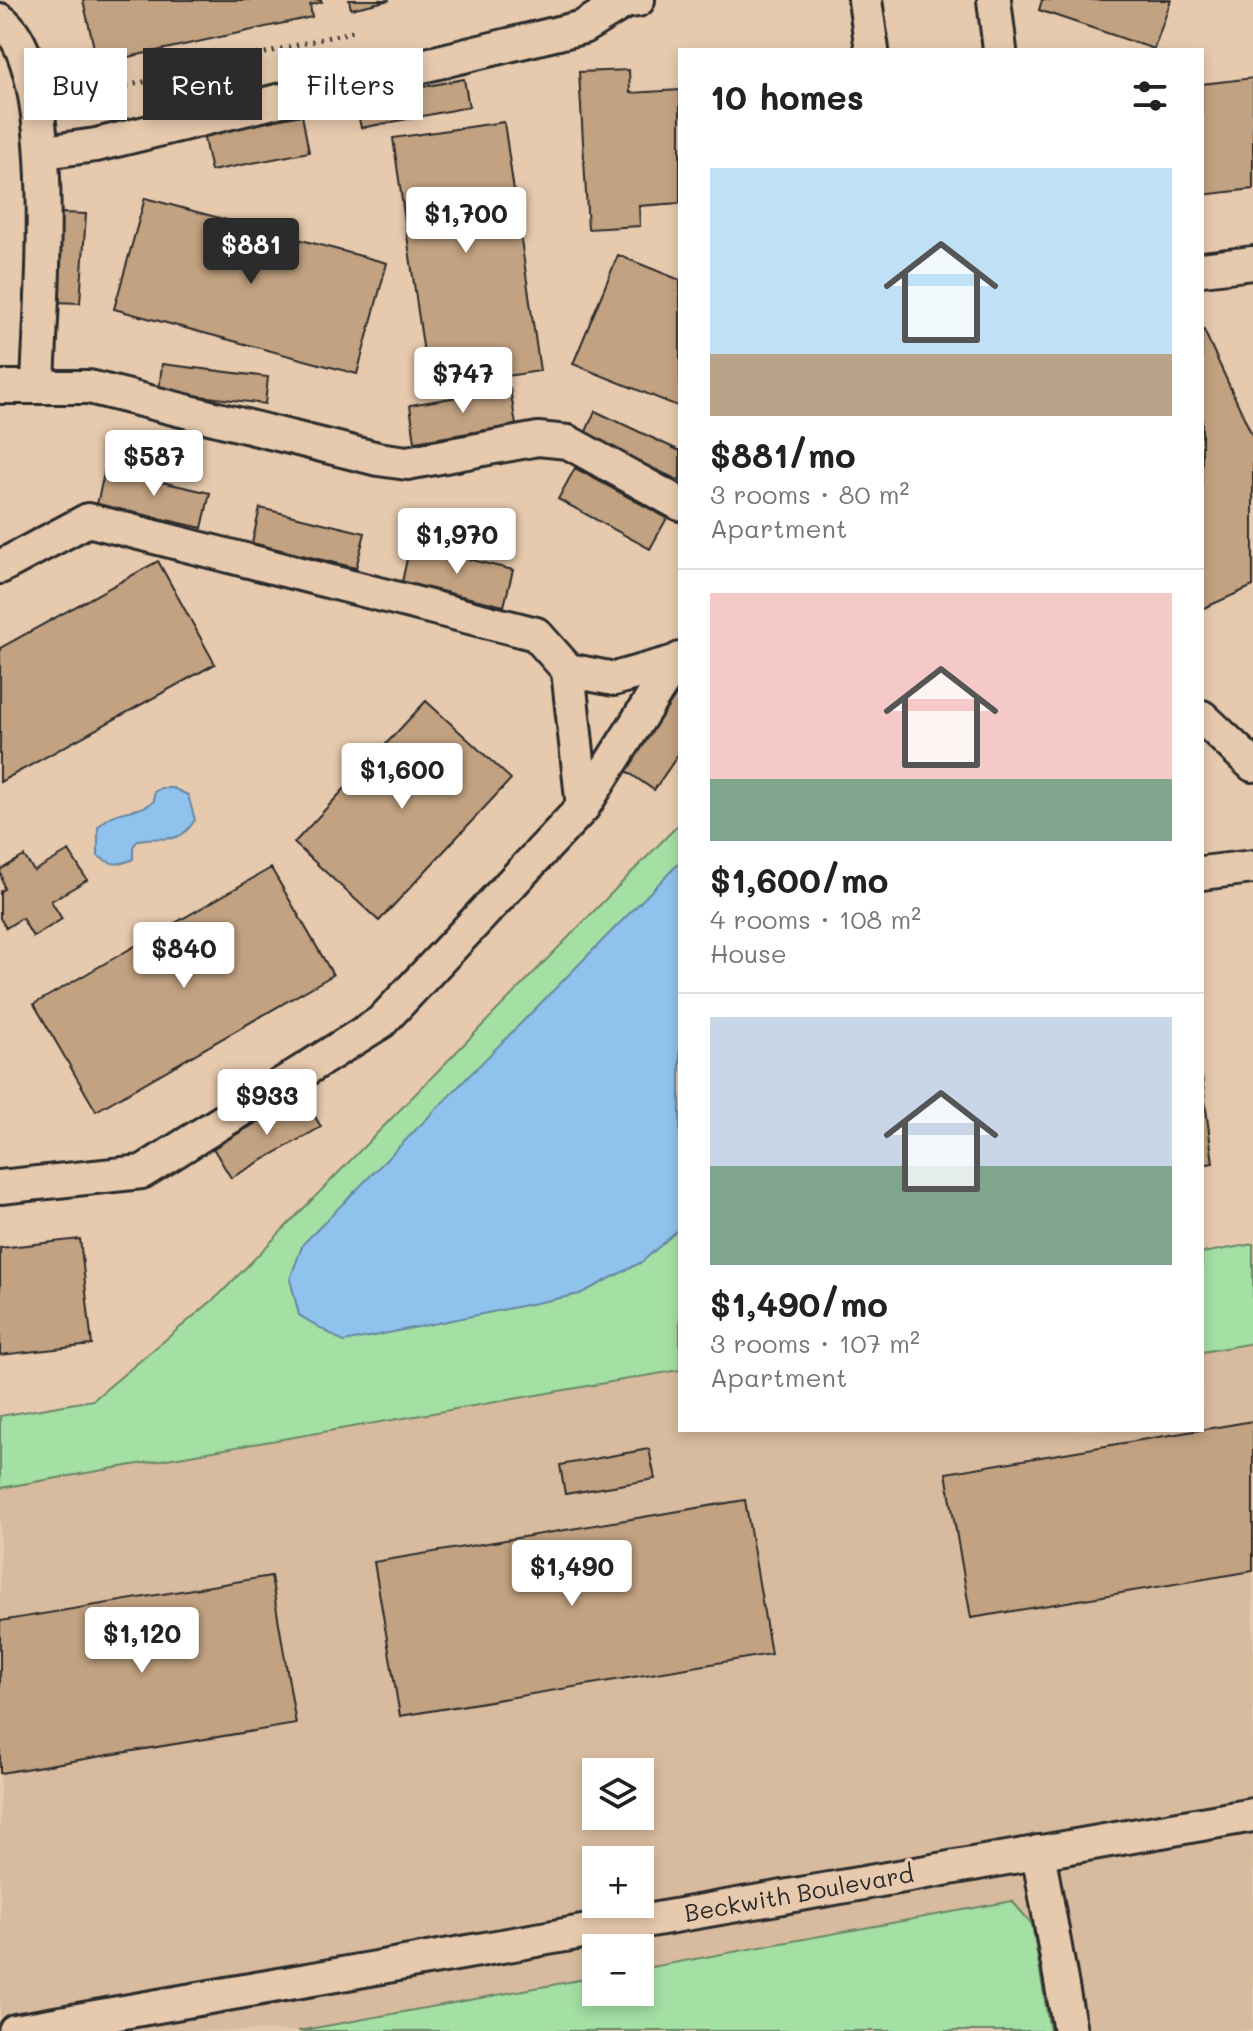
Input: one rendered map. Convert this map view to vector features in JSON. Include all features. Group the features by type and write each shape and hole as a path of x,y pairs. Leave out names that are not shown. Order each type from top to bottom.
{"street":[{"path":"865,0 872,48"},
{"path":"994,0 1000,48"},
{"path":"44,152 96,145 583,27 629,1"},
{"path":"0,20 9,26 26,55 44,152 38,385"},
{"path":"1204,269 1253,263"},
{"path":"0,387 89,387 378,459 407,463 538,439 568,442 678,503"},
{"path":"0,567 88,520 536,634 568,670 583,807"},
{"path":"568,670 614,679 677,661"},
{"path":"0,1187 142,1172 381,1022 583,807 677,661"},
{"path":"1204,719 1253,765"},
{"path":"1204,873 1253,867"},
{"name":"Beckwith Boulevard","path":"15,2031 142,2020 1038,1852 1253,1815"},
{"path":"1038,1852 1070,2031"}],"path":[{"path":"262,54 358,30"}],"shaded area":[{"path":"1253,1244 1253,2031 0,2031 0,1463 678,1345 678,1432 1204,1432 1204,1253"}],"green space":[{"path":"678,825 678,1370 0,1488 0,1416 93,1400 219,1295"},
{"path":"1253,1244 1253,1343 1204,1352 1204,1253"},
{"path":"1012,1901 1032,1924 1050,2031 298,2031 582,1980 582,2006 654,2006 654,1966"}],"water":[{"path":"161,788 173,788 188,795 195,820 188,829 182,835 169,839 138,840 133,847 133,859 123,863 111,863 98,856 98,827 114,815 148,805 154,801 154,792"},
{"path":"678,864 678,1230 642,1262 580,1294 344,1342 299,1315 290,1279 303,1244"}],"building":[{"path":"83,0 322,2 310,5 312,17 170,48 143,48 143,54 127,57 127,48 94,48"},
{"path":"349,0 390,0 351,9"},
{"path":"1042,0 1171,0 1154,48 1039,10"},
{"path":"629,70 630,93 678,90 678,203 639,206 640,226 588,229 579,72"},
{"path":"1253,78 1253,189 1204,195 1204,84"},
{"path":"464,79 469,107 423,116 423,87"},
{"path":"278,120 303,120 309,152 211,171 203,134"},
{"path":"359,120 402,120 361,128"},
{"path":"504,122 540,371 429,388 393,138"},
{"path":"145,198 387,263 357,374 114,309"},
{"path":"61,213 86,214 80,303 55,302"},
{"path":"618,255 678,279 678,406 573,364"},
{"path":"1204,330 1253,437 1253,586 1204,608"},
{"path":"162,364 268,377 265,404 159,391"},
{"path":"510,388 516,425 415,442 410,405"},
{"path":"595,411 678,450 678,480 584,436"},
{"path":"575,468 667,518 650,549 558,499"},
{"path":"105,469 210,493 202,528 97,504"},
{"path":"260,508 365,533 356,568 252,543"},
{"path":"410,545 513,570 504,606 402,582"},
{"path":"158,561 215,664 0,782 0,648"},
{"path":"678,692 678,755 654,790 625,770"},
{"path":"426,701 511,779 379,921 294,843"},
{"path":"69,851 87,880 51,901 62,919 33,937 22,918 6,928 0,918 0,891 4,889 0,870 24,856 34,871"},
{"path":"271,868 333,975 96,1111 34,1004"},
{"path":"1204,1093 1213,1163 1204,1165"},
{"path":"303,1096 321,1127 231,1178 213,1148"},
{"path":"80,1239 92,1345 0,1355 0,1248"},
{"path":"1253,1421 1253,1571 971,1618 946,1473 1188,1432 1204,1432 1204,1429"},
{"path":"649,1449 655,1479 565,1494 560,1465"},
{"path":"745,1500 771,1654 400,1716 374,1562"},
{"path":"271,1576 296,1724 0,1773 0,1621"}]}
